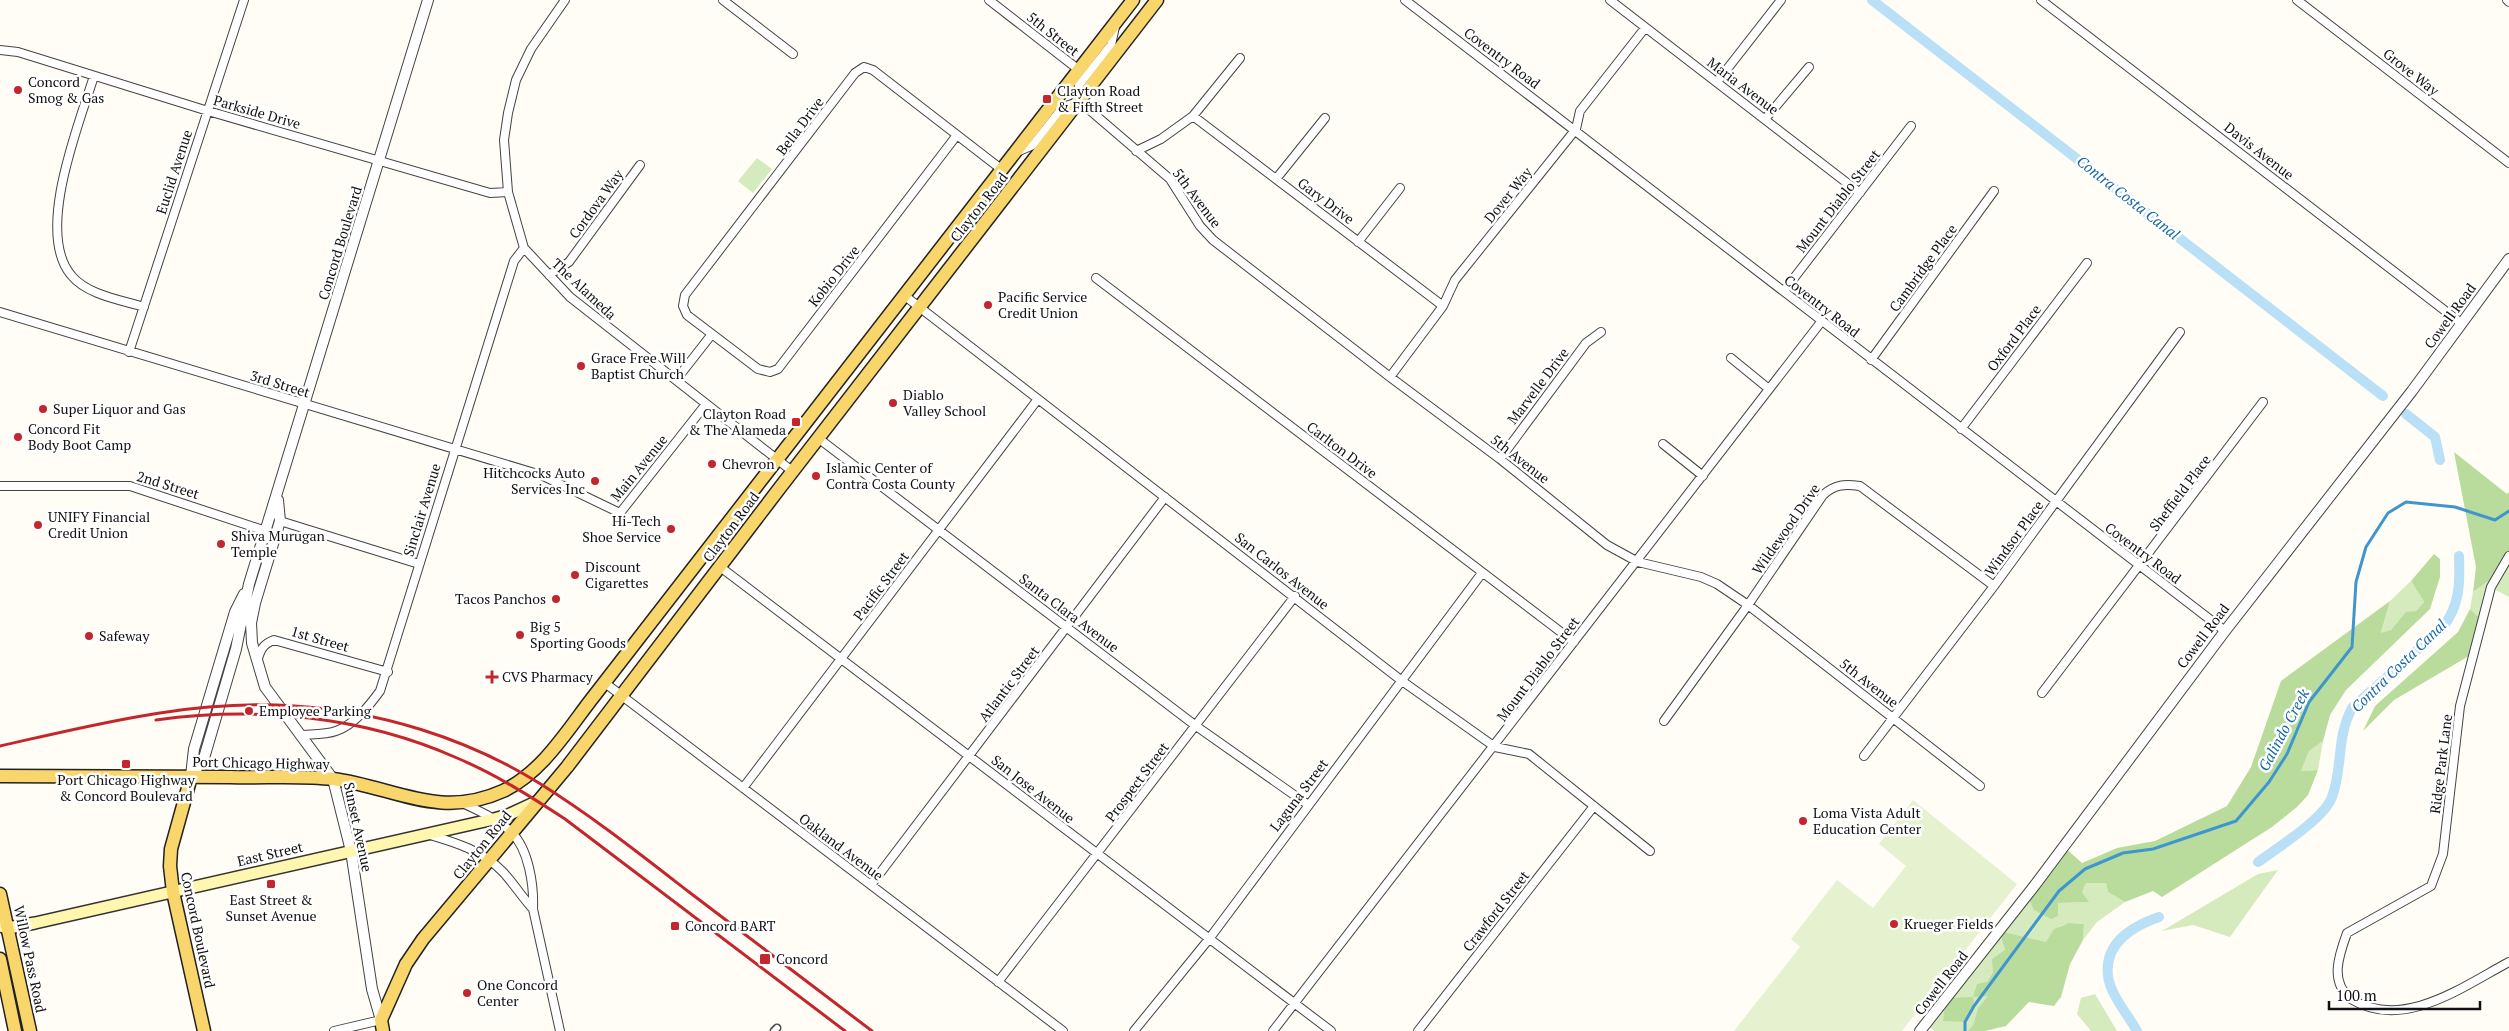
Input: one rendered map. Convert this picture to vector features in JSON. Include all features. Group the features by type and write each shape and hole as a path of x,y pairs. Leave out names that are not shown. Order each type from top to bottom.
{"main road":[{"name":"Clayton Road","path":"540,765 1133,0"},
{"name":"Clayton Road","path":"382,1025 406,964 423,939 567,767 792,471 920,309 1158,0"},
{"name":"Port Chicago Highway","path":"0,776 333,779 421,801 458,801 503,791 540,765"},
{"name":"Concord Boulevard","path":"191,777 171,849 170,866 173,892 204,1031"},
{"name":"East Street","path":"3,930 494,819 508,815 536,802"},
{"name":"Willow Pass Road","path":"0,894 3,930 30,1031"},
{"path":"0,960 15,1031"}],"street":[{"name":"Euclid Avenue","path":"130,352 244,0"},
{"name":"Concord Boulevard","path":"191,777 204,758 236,649 249,584 306,405 428,0"},
{"name":"The Alameda","path":"565,0 531,49 516,80 508,113 504,140 508,192 524,248 570,297 792,471"},
{"path":"723,0 792,54"},
{"name":"5th Street","path":"989,0 1079,70"},
{"name":"Coventry Road","path":"1406,0 1576,129 1871,360 2225,631"},
{"name":"Maria Avenue","path":"1610,0 1644,28 1766,118 1860,193"},
{"path":"1717,82 1781,0"},
{"name":"Davis Avenue","path":"2041,0 2461,323"},
{"name":"Grove Way","path":"2297,0 2509,163"},
{"path":"1014,153 1033,145 1063,108 1079,101 1079,85 1111,45 1117,21"},
{"name":"Dover Way","path":"1390,377 1443,306 1455,280 1576,129 1580,111 1644,28"},
{"name":"Parkside Drive","path":"0,50 18,52 208,111 490,193 508,192"},
{"path":"1136,151 1161,139 1194,116 1240,58"},
{"name":"Bella Drive","path":"712,334 687,315 683,302 685,295 855,73 864,67 873,70 1001,169"},
{"path":"1766,118 1809,67"},
{"path":"94,76 60,187 58,241 62,260 71,276 82,285 144,307"},
{"name":"5th Avenue","path":"1079,101 1170,179 1200,226 1213,240 1390,377 1500,459 1608,545 1638,562 1701,577 1717,584 1894,718 1980,786"},
{"name":"Gary Drive","path":"1194,116 1443,306"},
{"path":"1276,179 1325,118"},
{"name":"Mount Diablo Street","path":"1784,292 1911,126"},
{"name":"Kobio Drive","path":"712,334 758,369 770,372 778,369 957,135"},
{"name":"Cordova Way","path":"549,275 569,262 640,165"},
{"path":"1358,242 1400,188"},
{"name":"Cambridge Place","path":"1871,360 1994,191"},
{"name":"Sinclair Avenue","path":"300,735 335,732 343,728 370,705 380,691 388,672 419,564 514,261 524,248"},
{"name":"Cowell Road","path":"1920,1031 2035,885 2225,631 2412,391 2509,259"},
{"name":"Oxford Place","path":"1961,429 2087,263"},
{"name":"Carlton Drive","path":"1096,278 1574,642"},
{"name":"San Carlos Avenue","path":"905,296 1295,596 1402,681 1494,748 1529,754 1650,851"},
{"name":"3rd Street","path":"0,312 541,475 551,482"},
{"name":"Mount Diablo Street","path":"1273,1031 1822,322"},
{"name":"Marvelle Drive","path":"1500,459 1586,343 1601,332"},
{"name":"Windsor Place","path":"1864,756 1994,586 2180,332"},
{"path":"676,380 712,334"},
{"path":"1731,358 1769,390"},
{"name":"Pacific Street","path":"743,788 1038,400"},
{"name":"Sheffield Place","path":"2042,693 2263,402"},
{"name":"Main Avenue","path":"551,482 620,514 706,404"},
{"name":"Santa Clara Avenue","path":"818,438 1196,726 1307,804"},
{"path":"1663,444 1702,476"},
{"name":"Wildewood Drive","path":"1664,721 1748,606 1823,494 1831,488 1844,484 1860,486 1994,586"},
{"name":"2nd Street","path":"0,486 130,486 266,530"},
{"name":"Concord Boulevard","path":"256,663 251,623 280,521 277,494"},
{"name":"Atlantic Street","path":"871,886 1165,497"},
{"path":"280,521 419,564"},
{"name":"Ridge Park Lane","path":"2509,556 2491,587 2460,706 2443,854 2431,886 2347,933 2338,961 2338,978 2342,992 2360,1007 2384,1016 2411,1014 2443,1001 2509,962"},
{"name":"San Jose Avenue","path":"719,566 1331,1031"},
{"name":"Laguna Street","path":"1134,1031 1209,938 1307,804 1482,573"},
{"name":"Prospect Street","path":"998,982 1295,596"},
{"name":"1st Street","path":"256,663 260,650 266,643 274,640 388,672"},
{"name":"Sunset Avenue","path":"256,663 265,687 333,779 351,851 372,989 382,1025"},
{"name":"Oakland Avenue","path":"605,683 1063,1031"},
{"path":"458,801 494,819 513,833 522,850 534,892 533,909 560,1031"},
{"name":"Crawford Street","path":"1418,1031 1594,806"},
{"path":"426,834 468,847 489,861 502,871 533,909"},
{"path":"334,1031 382,1025"}],"green space":[{"path":"757,158 772,169 753,193 738,181"},
{"path":"2454,452 2507,494 2509,492 2509,556 2500,573 2473,592 2476,567"},
{"path":"2434,554 2440,559 2440,577 2430,609 2346,690 2330,715 2323,741 2309,751 2301,771 2318,770 2308,795 2297,807 2272,827 2162,897 2153,891 2125,902 2108,892 2106,883 2086,883 2082,892 2089,902 2058,903 2058,916 2051,919 2034,910 2027,895 2063,846 2082,863 2117,848 2155,841 2227,806 2251,767 2281,681 2390,601 2381,633 2391,630 2406,612 2416,611 2424,602 2411,581"},
{"path":"2509,556 2509,597 2492,588 2483,621 2470,609 2473,592 2500,573"},
{"path":"2411,581 2424,602 2416,611 2406,613 2391,630 2381,634 2390,601"},
{"path":"2470,609 2483,621 2474,653 2394,700 2363,731 2375,706 2458,632"},
{"path":"2323,741 2318,770 2301,771 2309,751"},
{"name":"Krueger Fields","path":"1913,800 2017,884 1902,1031 1734,1031 1800,947 1791,939 1837,880 1873,908 1906,866 1879,844"},
{"path":"2278,870 2230,937 2193,925 2162,931 2258,874"},
{"path":"2086,882 2106,883 2108,892 2125,902 2097,922 2083,940 2084,924 2071,923 2057,928 2046,943 1999,931 2005,950 1987,982 1989,996 1978,1008 1973,1025 1967,1031 1934,1031 1926,1024 2027,895 2058,903 2088,902 2082,892"},
{"path":"2069,923 2084,924 2083,940 2070,964 2061,997 2054,1006 2029,1002 2006,1026 1985,1031 1967,1031 1973,1025 1978,1008 1988,996 1973,997 1977,984 1987,982 1993,972 1992,959 2005,950 1999,931 2046,942 2054,929"},
{"path":"2095,994 2117,1031 2091,1031 2077,1014 2081,998"},
{"path":"1973,997 1974,1006 1965,1022 1943,1021 1946,998"}],"waterway":[{"name":"Contra Costa Canal","path":"1872,0 2383,396"},
{"name":"Contra Costa Canal","path":"2406,414 2435,437 2440,460"},
{"name":"Galindo Creek","path":"1965,1031 1965,1022 1974,1006 2059,891 2085,869 2123,853 2153,849 2236,821 2269,782 2287,754 2309,702 2352,647 2356,582 2366,547 2388,513 2406,502 2455,507 2495,520 2509,511"},
{"name":"Contra Costa Canal","path":"2258,862 2310,824 2327,806 2332,797 2338,775 2344,730 2352,708 2443,627 2449,619 2458,593 2459,556"},
{"name":"Contra Costa Canal","path":"2137,1031 2112,990 2109,983 2108,964 2111,954 2122,938 2140,925 2159,917"}],"railway":[{"path":"0,746 146,715 220,706 294,706 326,709 358,714 421,729 452,740 511,767 559,796 616,836 872,1031"},
{"path":"156,720 232,714 309,718 385,732 471,764 512,786 565,819 845,1031"}],"place":[{"name":"Concord Smog & Gas","path":"18,90"},
{"name":"Clayton Road & Fifth Street","path":"1047,99"},
{"name":"Pacific Service Credit Union","path":"988,305"},
{"name":"Grace Free Will Baptist Church","path":"581,366"},
{"name":"Diablo Valley School","path":"893,403"},
{"name":"Super Liquor and Gas","path":"43,409"},
{"name":"Clayton Road & The Alameda","path":"796,422"},
{"name":"Concord Fit Body Boot Camp","path":"18,437"},
{"name":"Chevron","path":"712,464"},
{"name":"Islamic Center of Contra Costa County","path":"816,476"},
{"name":"Hitchcocks Auto Services Inc","path":"595,481"},
{"name":"UNIFY Financial Credit Union","path":"38,525"},
{"name":"Hi-Tech Shoe Service","path":"671,529"},
{"name":"Shiva Murugan Temple","path":"221,544"},
{"name":"Discount Cigarettes","path":"575,575"},
{"name":"Tacos Panchos","path":"556,599"},
{"name":"Big 5 Sporting Goods","path":"520,635"},
{"name":"Safeway","path":"89,636"},
{"name":"CVS Pharmacy","path":"492,677"},
{"name":"Employee Parking","path":"249,711"},
{"name":"Port Chicago Highway & Concord Boulevard","path":"126,764"},
{"name":"Loma Vista Adult Education Center","path":"1803,821"},
{"name":"East Street & Sunset Avenue","path":"271,884"},
{"name":"Krueger Fields","path":"1894,924"},
{"name":"Concord BART","path":"675,926"},
{"name":"Concord","path":"765,959"},
{"name":"One Concord Center","path":"467,993"}]}
